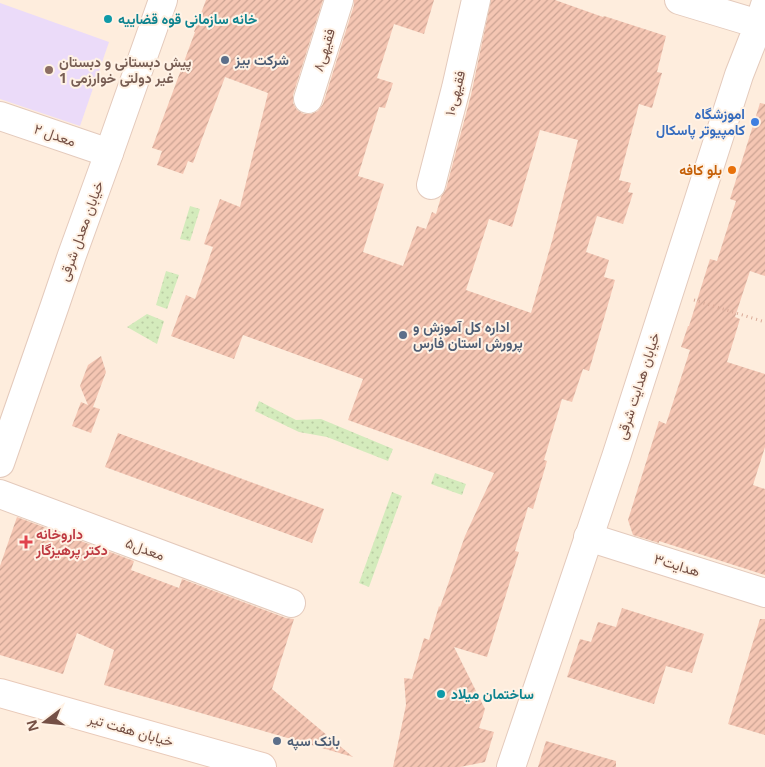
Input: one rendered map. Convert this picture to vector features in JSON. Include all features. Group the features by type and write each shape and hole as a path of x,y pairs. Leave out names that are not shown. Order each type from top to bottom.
{"street":[{"name":"خیابان معدل شرقی","path":"0,463 163,0"},
{"name":"فقیهی۸","path":"308,99 339,0"},
{"name":"فقیهی۱۰","path":"431,185 476,0"},
{"path":"679,0 763,19"},
{"name":"خیابان هدایت شرقی","path":"511,767 624,429 739,75 763,19"},
{"name":"معدل ۲","path":"0,116 110,153"},
{"name":"معدل۵","path":"0,494 291,603"},
{"name":"هدایت۳","path":"588,537 765,593"},
{"name":"خیابان هفت تیر","path":"0,694 262,767"}],"path":[{"path":"689,299 765,322"}],"shaded area":[{"name":"پیش دبستانی و دبستان غیر دولتی خوارزمی 1","path":"0,3 109,42 80,126 0,99"}],"green space":[{"path":"190,206 200,209 190,241 180,239"},
{"path":"166,271 179,275 167,309 156,305"},
{"path":"147,314 164,321 157,344 127,327"},
{"path":"259,401 296,420 321,419 393,449 388,461 327,437 299,432 255,411"},
{"path":"435,473 466,484 462,495 431,484"},
{"path":"392,492 402,496 369,587 359,583"}],"building":[{"path":"206,0 323,0 293,95 293,103 297,110 304,114 311,114 318,111 323,104 354,0 434,0 424,34 394,24 377,78 393,83 385,108 379,107 358,176 384,184 363,252 403,266 417,226 426,229 432,212 436,214 441,197 446,189 471,95 491,0 555,0 666,36 657,72 662,73 652,108 639,104 619,180 631,183 628,192 633,193 623,224 597,216 586,252 609,260 604,277 615,280 589,371 583,369 572,402 562,399 544,460 547,461 533,509 528,507 515,551 519,552 487,657 454,647 485,709 479,728 494,732 485,762 460,767 393,767 406,705 404,678 412,679 424,638 429,640 439,606 465,536 494,473 348,420 363,379 243,335 234,359 171,336 186,295 195,299 213,247 204,244 220,199 240,207 268,93 225,77 193,163 188,161 183,174 157,165 162,151 152,148","holes":["540,130 578,140 531,313 466,290 489,219 512,227"]},
{"path":"760,103 765,104 765,276 750,271 735,317 740,319 727,362 765,374 765,447 753,485 765,489 765,575 659,541 659,543 633,535 628,520 659,421 666,424 690,350 681,347 710,259 717,261 736,201 730,199"},
{"path":"101,356 106,372 93,407 100,409 91,433 72,426 81,402 88,405 80,386 88,365"},
{"path":"118,433 324,509 312,543 105,467"},
{"path":"17,517 134,561 131,570 179,588 182,579 286,618 294,619 272,689 353,757 104,685 114,650 77,633 63,674 0,655 0,566"},
{"path":"622,608 704,634 692,673 666,666 654,704 567,677 580,639 591,642 598,622 616,627"},
{"path":"760,619 765,619 765,735 728,724"},
{"path":"546,741 616,761 616,767 538,767"}],"place":[{"name":"خانه سازمانی قوه قضاییه","path":"108,19"},
{"name":"شرکت بیز","path":"225,60"},
{"name":"پیش دبستانی و دبستان غیر دولتی خوارزمی 1","path":"49,70"},
{"name":"اموزشگاه کامپیوتر پاسکال","path":"755,122"},
{"name":"بلو کافه","path":"732,170"},
{"name":"اداره کل آموزش و پرورش استان فارس","path":"403,335"},
{"name":"داروخانه دکتر پرهیزگار","path":"26,542"},
{"name":"ساختمان میلاد","path":"441,694"},
{"name":"بانک سپه","path":"277,741"}]}
